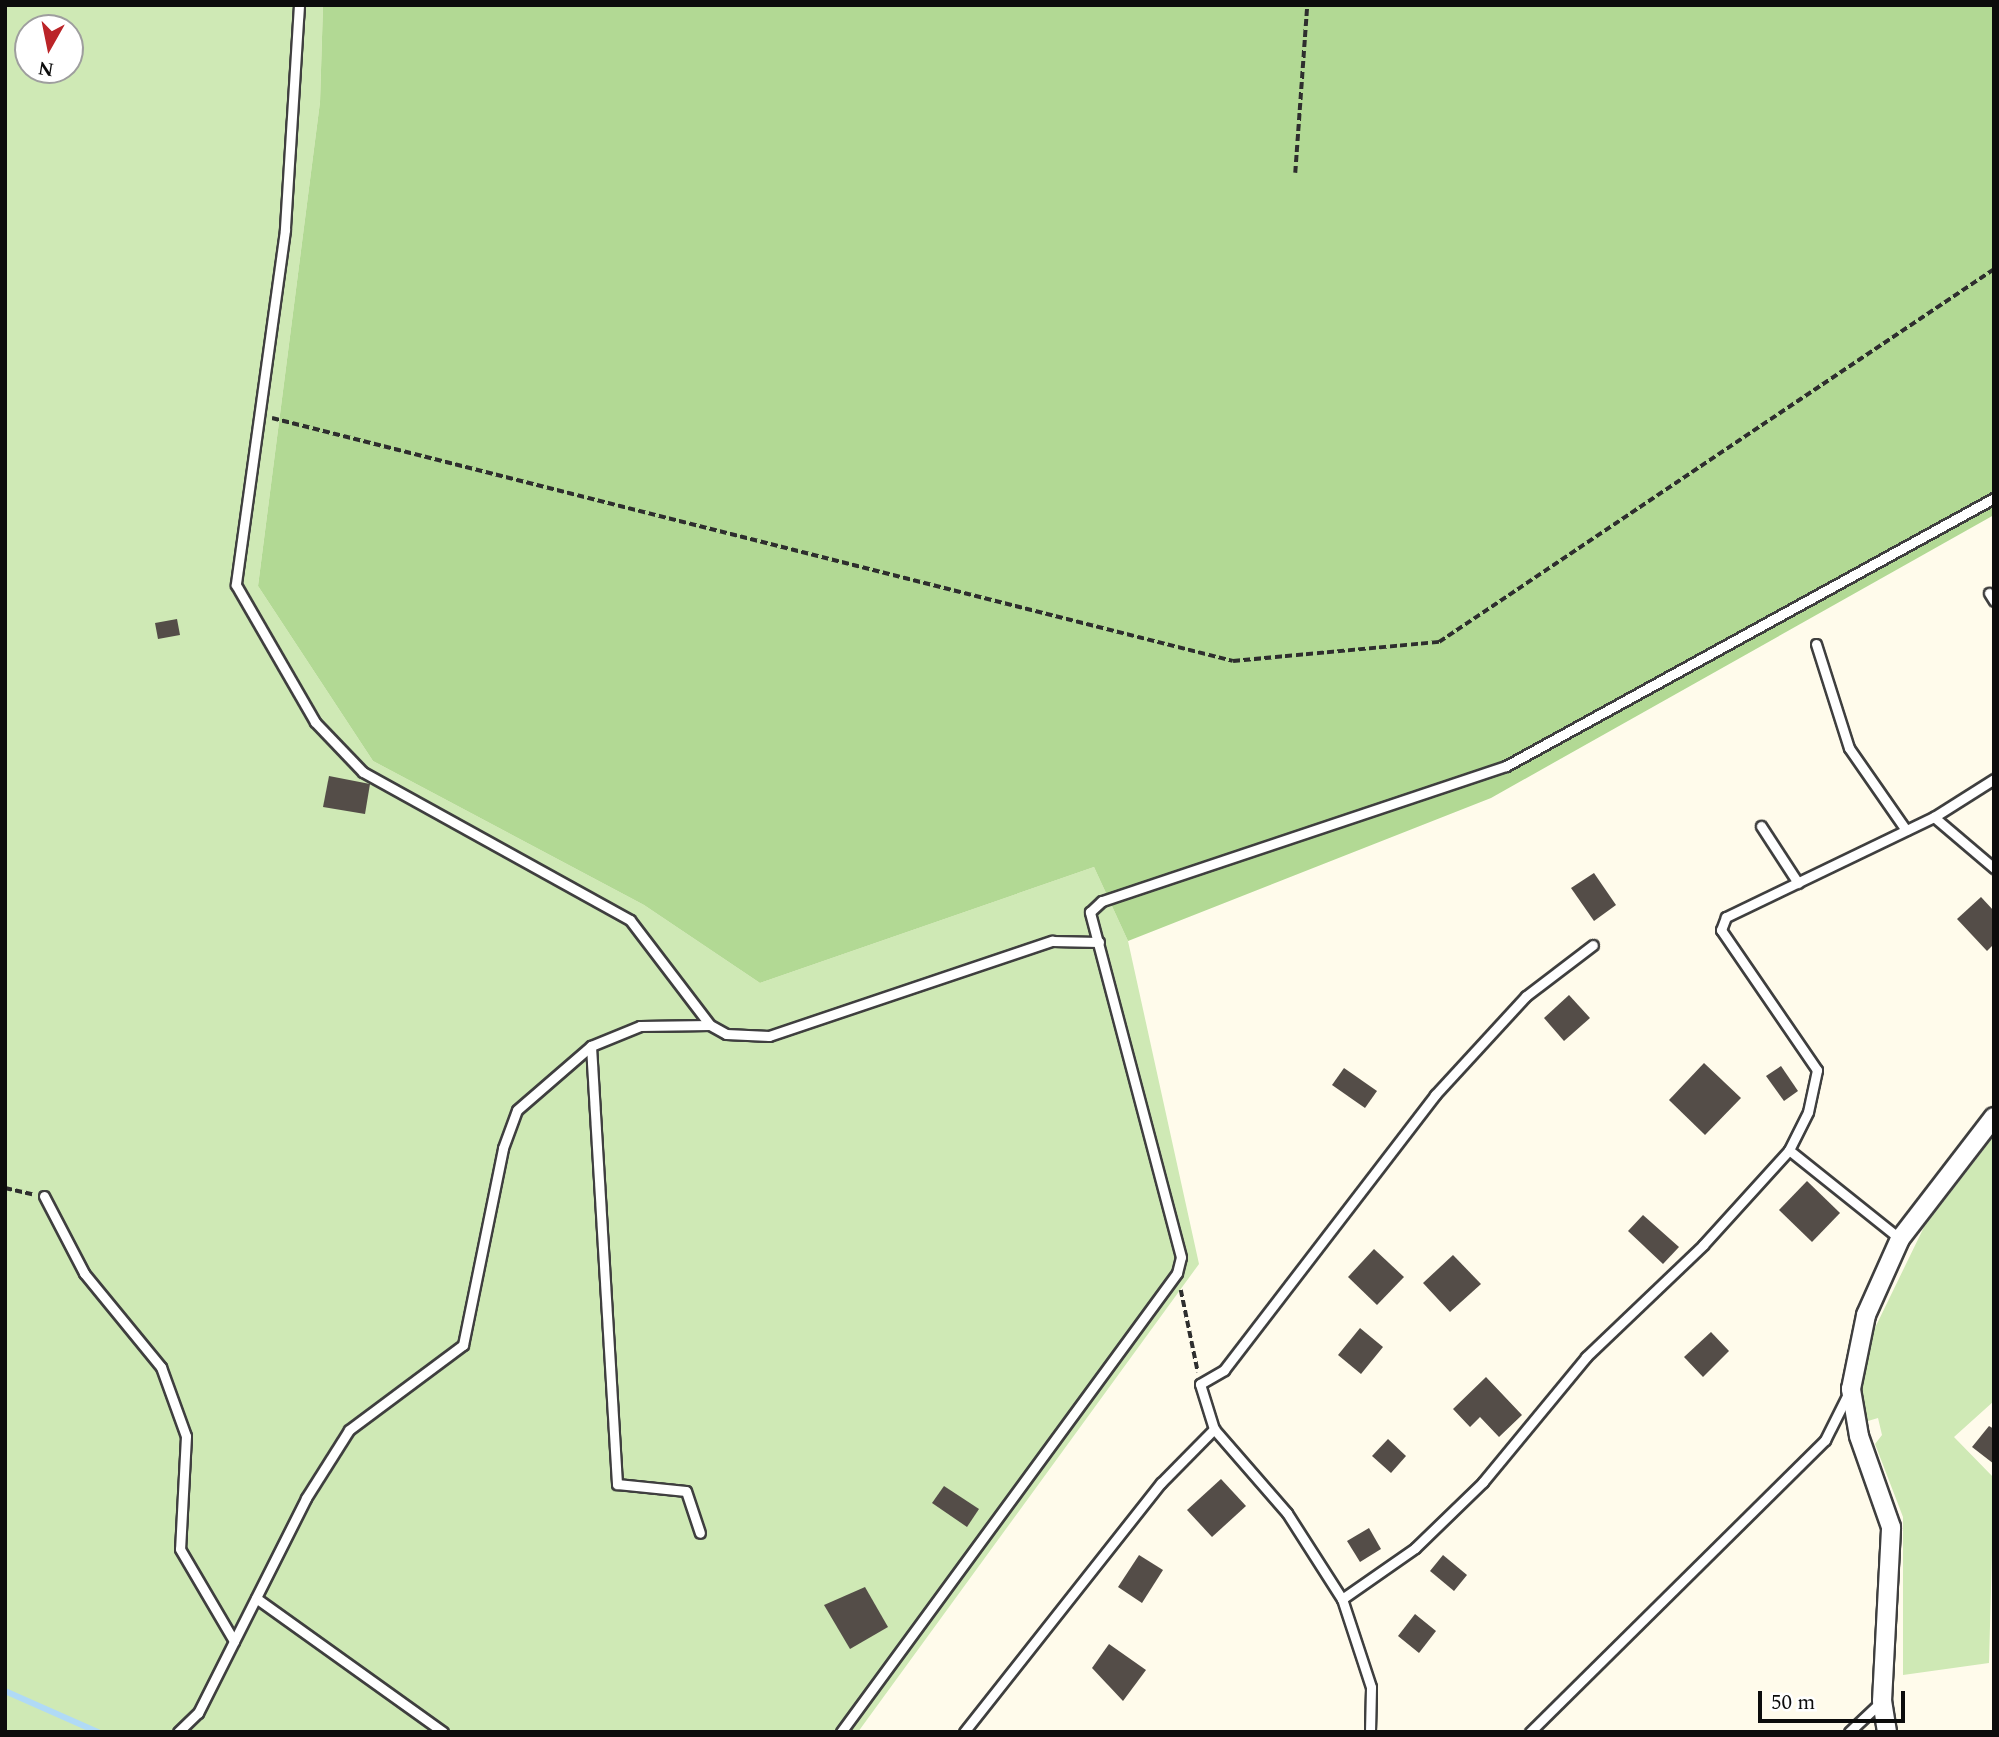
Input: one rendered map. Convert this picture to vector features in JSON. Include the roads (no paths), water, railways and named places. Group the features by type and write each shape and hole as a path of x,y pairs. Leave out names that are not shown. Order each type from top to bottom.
{"street":[{"path":"1887,1732 1882,1701 1891,1527 1859,1436 1851,1389 1866,1315 1900,1239 1994,1116"}],"lane":[{"path":"299,5 285,230 236,585 315,722 373,779 630,920 710,1025 726,1034 769,1036 1052,941 1098,942"},
{"path":"841,1732 1177,1273 1181,1257 1090,912 1102,901 1506,766 1994,498"},
{"path":"1816,643 1849,748 1906,830"},
{"path":"1342,1599 1415,1548 1483,1482 1586,1357 1703,1245 1789,1150 1814,1092 1813,1056 1721,930 1727,917 1934,817 1994,779"},
{"path":"1934,817 1994,868"},
{"path":"1761,827 1798,883"},
{"path":"1370,1732 1371,1687 1342,1599 1287,1513 1214,1429 1200,1384 1224,1370 1435,1095 1526,996 1593,945"},
{"path":"178,1732 198,1713 306,1498 349,1430 463,1345 503,1148 517,1110 591,1046 640,1026 710,1025"},
{"path":"591,1046 617,1484 687,1491 700,1533"},
{"path":"1789,1150 1900,1239"},
{"path":"44,1196 83,1273 161,1367 186,1436 180,1549 234,1641"},
{"path":"1530,1732 1825,1440 1851,1389"},
{"path":"964,1732 1161,1483 1214,1429"},
{"path":"256,1598 443,1732"},
{"path":"1849,1732 1882,1701"}],"waterway":[{"path":"5,1691 98,1732"}]}
